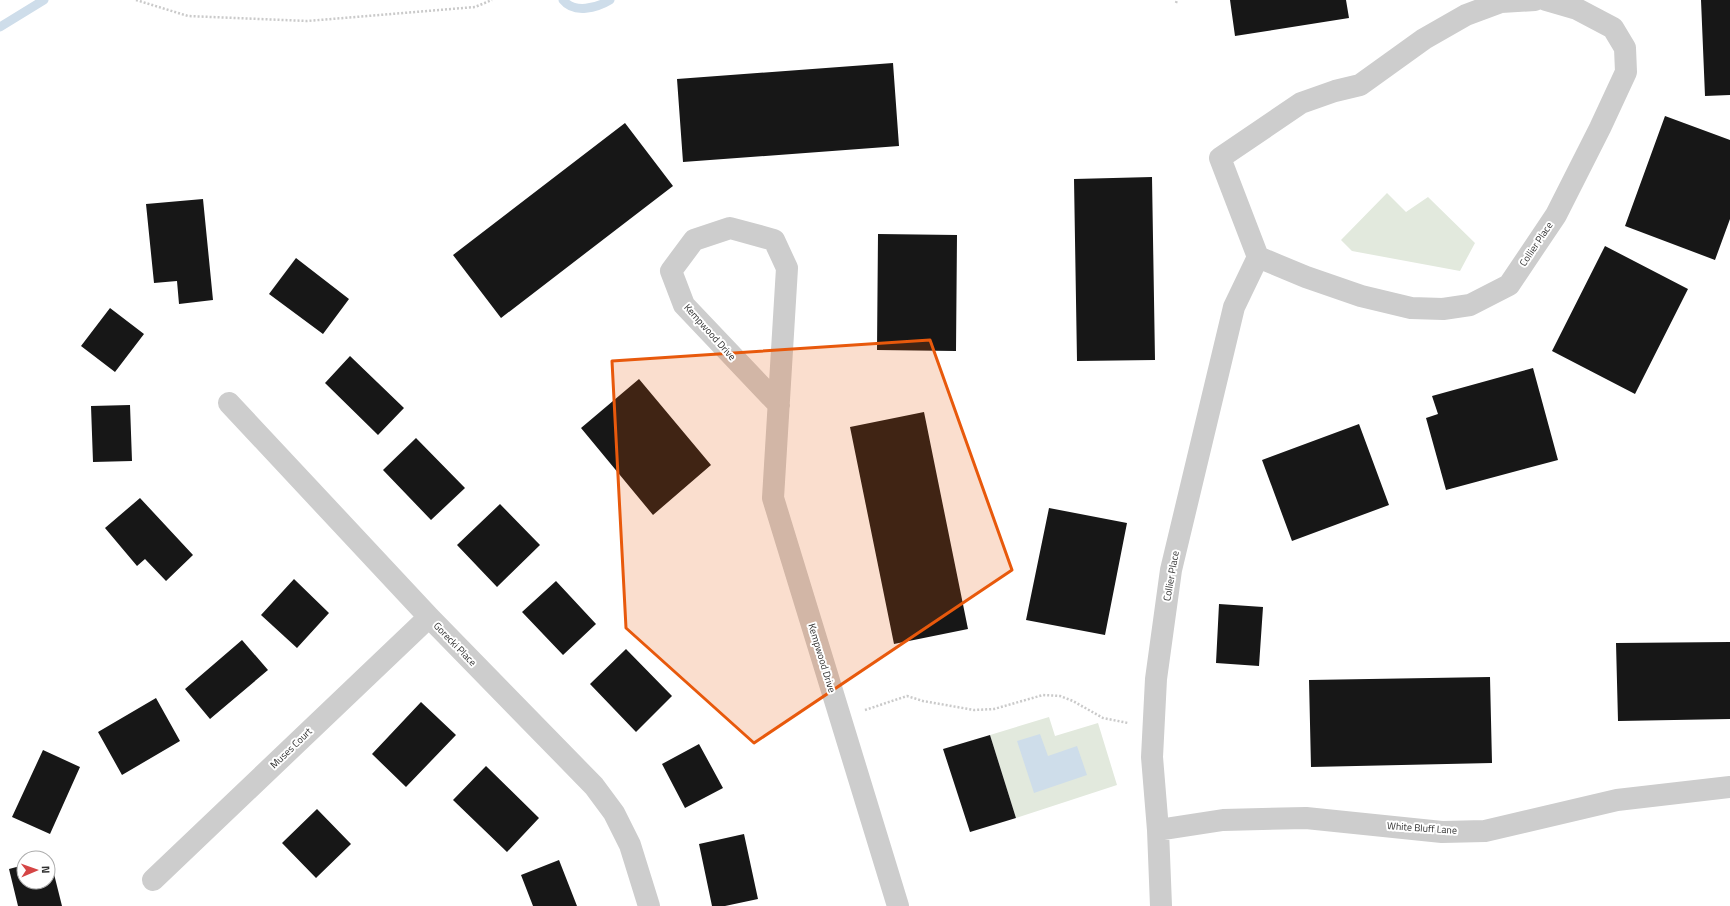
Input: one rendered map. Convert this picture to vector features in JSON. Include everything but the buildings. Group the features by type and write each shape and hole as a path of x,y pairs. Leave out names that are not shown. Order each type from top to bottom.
{"street":[{"path":"1258,257 1220,158 1301,103 1335,91 1360,85 1424,38 1466,15 1501,2 1535,0"},
{"name":"Collier Place","path":"1161,906 1158,830 1152,757 1156,679 1171,570 1234,307 1258,257 1306,278 1361,296 1411,308 1443,309 1470,305 1509,285 1556,215 1600,128 1626,72 1625,48 1613,28 1577,9 1546,0"},
{"name":"Kempwood Drive","path":"779,405 684,305 671,271 694,240 730,228 774,240 787,268 779,405 773,498 898,906"},
{"name":"Gorecki Place","path":"229,403 428,617 594,786 614,813 630,845 649,906"},
{"name":"Muses Court","path":"153,880 428,617"},
{"name":"White Bluff Lane","path":"1158,830 1223,820 1306,818 1442,832 1485,831 1617,800 1730,787"}],"path":[{"path":"136,0 188,16 307,21 475,7 492,0"},
{"path":"840,718 907,696 922,702 974,710 994,709 1042,695 1060,696 1073,701 1103,718 1154,727"}],"highlighted area":[{"path":"930,340 1012,570 754,743 626,628 612,361"}],"shaded area":[{"path":"1387,193 1406,212 1428,197 1475,243 1460,271 1352,251 1341,240"},
{"path":"1049,717 1055,736 1098,723 1117,785 1016,818 990,735"}],"water":[{"path":"1040,734 1048,756 1077,746 1087,775 1034,793 1017,741"}],"waterway":[{"path":"0,27 44,0"},
{"path":"563,0 573,7 579,8 592,7 610,0"}]}
